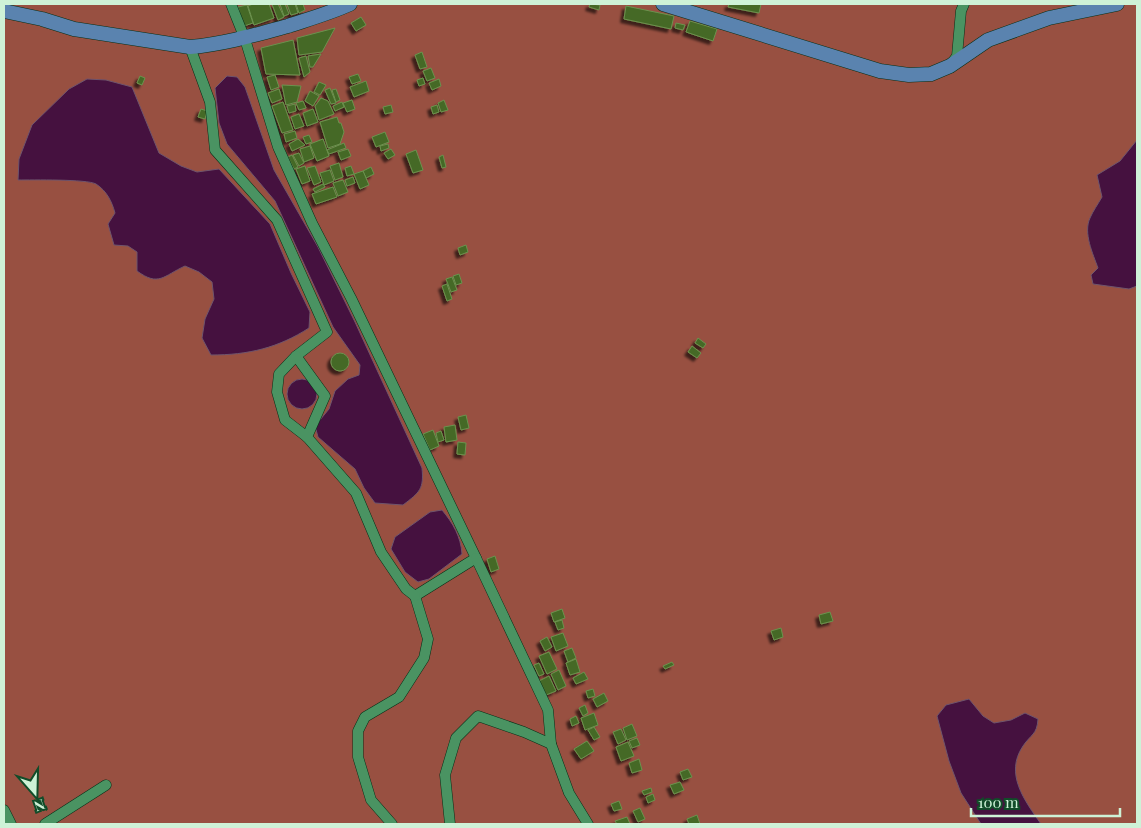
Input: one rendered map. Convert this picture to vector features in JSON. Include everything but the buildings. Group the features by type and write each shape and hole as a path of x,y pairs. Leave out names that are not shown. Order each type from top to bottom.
{"main road":[{"path":"4,10 74,29 190,47 245,38 334,12 350,4"},
{"path":"663,4 880,71 910,75 931,74 950,66 988,40 1049,18 1117,4"}],"street":[{"path":"231,4 245,38 278,147 312,223 351,298 548,710 551,744 568,793 588,824"},
{"path":"950,66 957,56 961,11 964,4"},
{"path":"190,47 210,102 214,150 276,220 327,332 296,356 279,374 277,392 286,420 307,437 356,493 381,552 406,589 415,596 428,639 424,658 399,697 365,717 358,732 358,757 371,800 392,824"},
{"path":"296,356 325,396 307,437"},
{"path":"415,596 476,558"},
{"path":"450,824 445,775 456,738 478,716 524,732 551,744"},
{"path":"45,824 106,785"},
{"path":"4,810 11,824"}],"shaded area":[{"path":"4,4 1137,4 1137,824 4,824"},
{"path":"227,76 237,77 245,87 274,170 318,247 355,322 422,468 420,490 403,505 375,503 364,488 355,469 318,437 315,426 329,409 335,391 348,379 359,375 360,365 333,327 275,201 227,144 219,123 215,88"},
{"path":"87,79 106,80 132,87 159,153 181,166 197,172 219,169 270,224 310,312 309,328 286,341 262,349 238,354 211,355 202,338 205,319 214,299 212,282 199,272 185,266 156,279 144,276 137,271 137,252 128,246 114,245 108,224 115,213 108,197 96,184 91,182 18,180 19,159 32,125 69,89"},
{"path":"1137,140 1137,286 1129,289 1093,284 1091,275 1098,268 1088,237 1088,224 1102,197 1097,175 1120,161"},
{"path":"302,379 308,380 316,388 316,400 308,408 302,409 296,408 288,400 287,394 288,388 296,380"},
{"path":"442,510 456,530 462,554 429,579 418,582 405,572 391,549 395,537 430,512"},
{"path":"969,699 983,716 994,723 1011,720 1025,713 1038,719 1035,731 1018,756 1016,777 1023,797 1041,824 981,824 961,793 949,761 937,716 946,705"}]}
